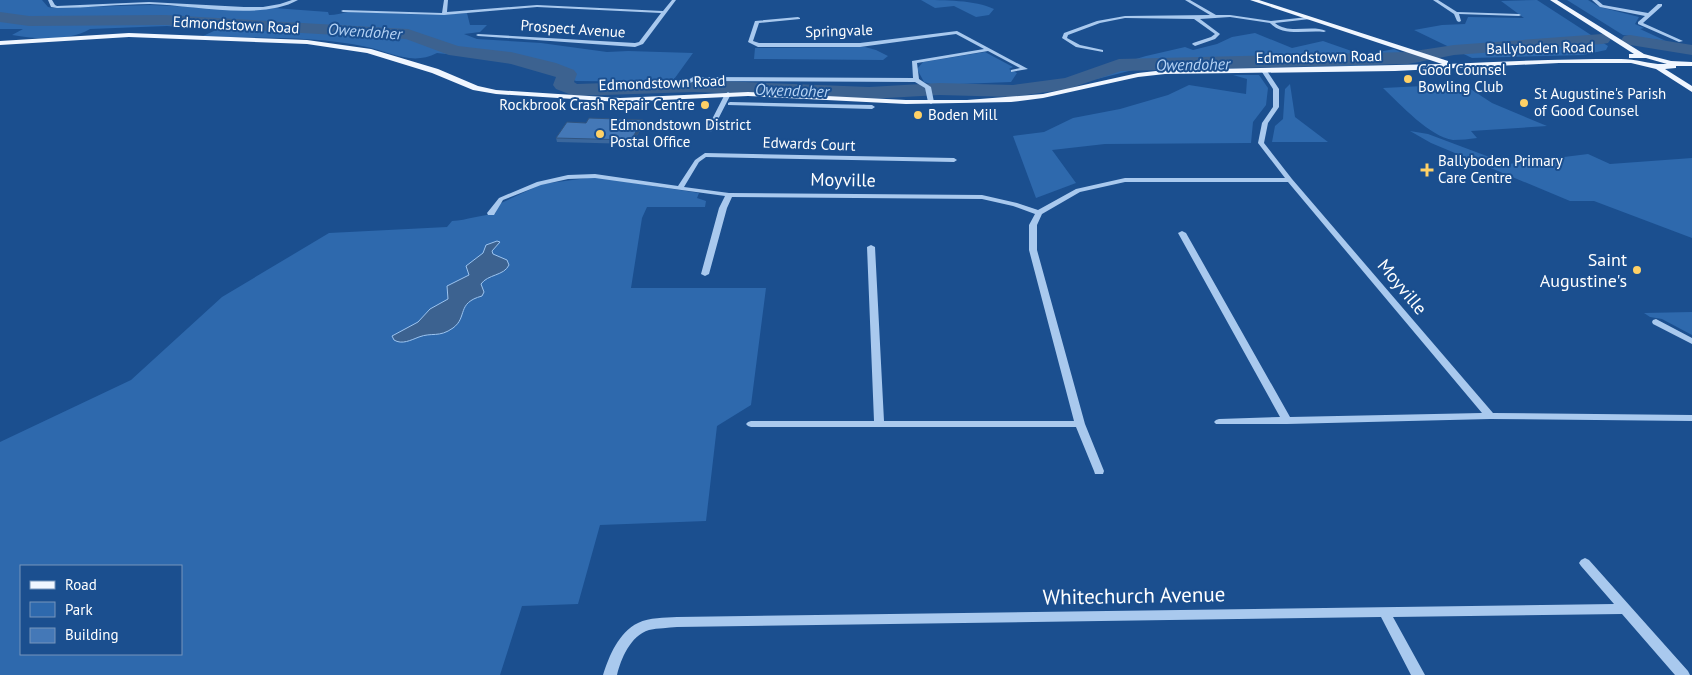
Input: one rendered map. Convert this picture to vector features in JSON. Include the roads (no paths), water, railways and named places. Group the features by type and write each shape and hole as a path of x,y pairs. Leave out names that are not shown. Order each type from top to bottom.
{"main road":[{"path":"1253,0 1450,65"},
{"path":"1553,0 1641,55 1671,63 1692,64"},
{"name":"Edmondstown Road","path":"0,43 129,34 307,42 368,51 435,71 476,88 496,92 620,100 728,94 931,102 1011,100 1076,90 1151,73 1394,69 1450,65"},
{"path":"1641,55 1630,57 1631,60 1659,68 1692,90"},
{"name":"Ballyboden Road","path":"1450,65 1631,60"},
{"path":"1659,68 1672,67 1671,63"}],"street":[{"path":"50,0 53,6 57,7 146,3 270,7 296,0"},
{"path":"184,5 196,0"},
{"path":"444,14 446,0"},
{"name":"Prospect Avenue","path":"478,36 635,45 640,43 674,0"},
{"path":"1188,0 1214,16"},
{"path":"1435,0 1456,13 1519,15"},
{"path":"1594,0 1602,6 1649,15"},
{"path":"1660,5 1640,23 1680,41"},
{"path":"343,11 444,14 537,6 663,12"},
{"path":"1456,13 1459,22"},
{"path":"1101,51 1078,46 1064,38 1066,34 1075,30 1125,17 1244,17 1271,22 1308,18"},
{"name":"Springvale","path":"798,18 757,22 750,42 758,45 860,46 957,32 1025,69 1013,71"},
{"path":"1195,44 1213,38 1218,34 1196,18"},
{"path":"1271,22 1279,29 1309,28 1324,31"},
{"path":"916,80 914,62 988,50"},
{"name":"Moyville","path":"1265,72 1276,89 1276,107 1265,123 1261,143 1290,180 1490,416"},
{"path":"686,83 693,79 916,80 929,89 931,102"},
{"path":"709,131 728,94"},
{"path":"760,105 765,94"},
{"path":"730,104 872,107"},
{"name":"Edwards Court","path":"680,188 698,161 705,155 954,160"},
{"name":"Moyville","path":"491,213 501,199 540,183 595,176 729,195 982,197 1015,204 1039,213"},
{"path":"1099,471 1080,424 1033,250 1034,225 1039,213 1058,200 1078,190 1125,180 1290,180"},
{"path":"705,274 723,208 729,195"},
{"path":"1182,233 1287,421"},
{"path":"871,247 879,423"},
{"path":"1656,322 1692,340"},
{"path":"1219,422 1490,416 1692,418"},
{"path":"751,424 1080,424"},
{"path":"1585,563 1683,675"},
{"name":"Whitechurch Avenue","path":"610,675 626,640 643,627 677,622 1385,614 1626,609"},
{"path":"1385,614 1418,675"}],"waterway":[{"name":"Owendoher","path":"0,17 29,21 165,20 408,34 455,51 511,58 549,67 567,74 563,85 574,90 694,86 869,93 939,89 1013,91 1068,83 1119,65 1408,58 1454,50 1602,39"},
{"name":"Owendoher","path":"1630,40 1692,50"}],"place":[{"name":"Good Counsel Bowling Club","path":"1408,79"},
{"name":"St Augustine's Parish of Good Counsel","path":"1524,103"},
{"name":"Rockbrook Crash Repair Centre","path":"705,105"},
{"name":"Boden Mill","path":"918,115"},
{"name":"Edmondstown District Postal Office","path":"600,134"},
{"name":"Ballyboden Primary Care Centre","path":"1427,170"},
{"name":"Saint Augustine's","path":"1637,270"}]}
